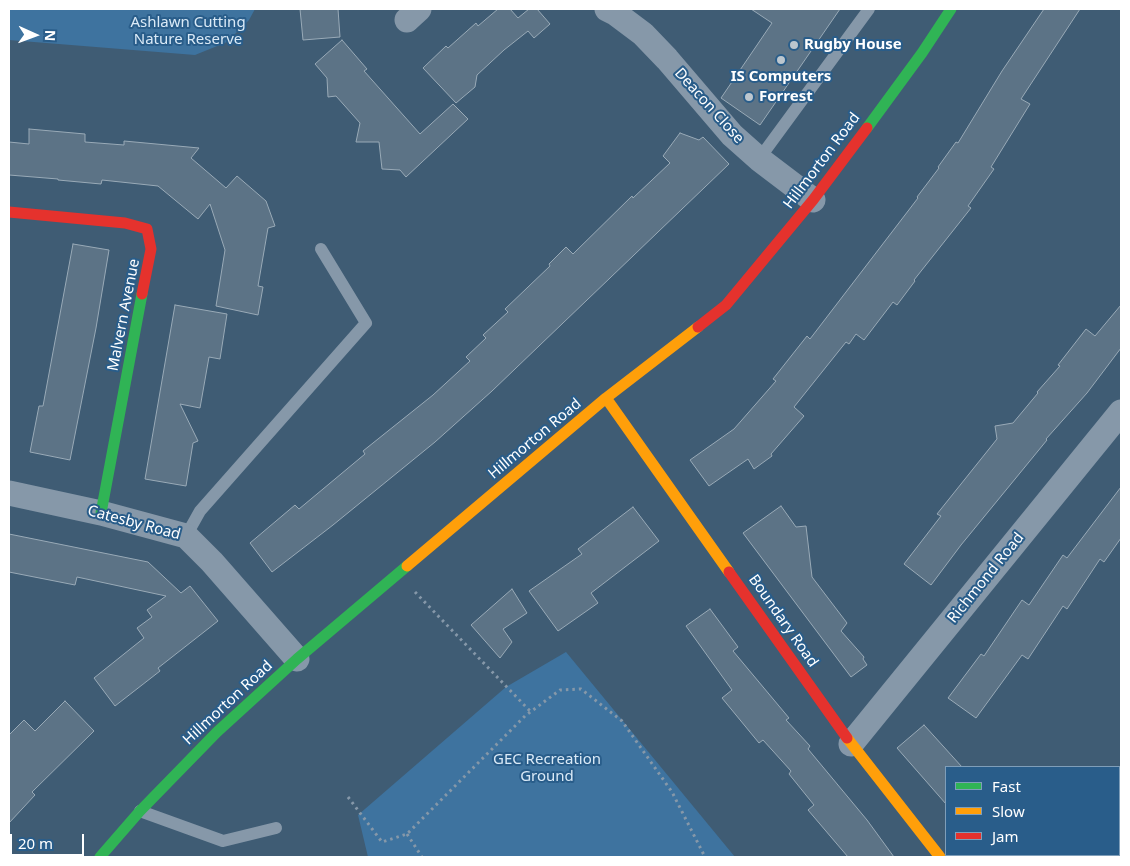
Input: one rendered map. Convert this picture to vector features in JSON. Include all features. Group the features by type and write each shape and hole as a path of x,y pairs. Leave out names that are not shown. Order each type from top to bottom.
{"main road":[{"name":"Hillmorton Road","path":"100,857 140,811 217,732 297,659 606,398 726,305 813,200 922,53 951,9"},
{"name":"Malvern Avenue","path":"9,212 125,223 147,230 151,249 101,513"},
{"name":"Boundary Road","path":"606,398 851,744 940,857"}],"street":[{"name":"Deacon Close","path":"607,9 643,34 667,58 732,135 759,159 813,200"},
{"name":"Richmond Road","path":"851,744 1121,412"},
{"name":"Catesby Road","path":"9,493 101,513 186,536 212,562 297,659"}],"lane":[{"path":"759,159 869,9"},
{"path":"186,536 200,511 366,323 321,249"},
{"path":"140,811 223,842 276,828"}],"path":[{"path":"398,574 530,712"},
{"path":"348,797 382,842 407,834 530,712 560,690 582,689 622,721 672,792 705,857"},
{"path":"407,834 422,857"}],"green space":[{"name":"Ashlawn Cutting Nature Reserve","path":"9,9 255,9 249,20 227,42 195,55 9,40"},
{"name":"GEC Recreation Ground","path":"566,652 735,857 368,857 358,815 506,687"}],"building":[{"path":"300,9 338,9 340,37 303,40"},
{"path":"498,9 510,9 518,18 529,9 537,9 550,24 534,38 528,31 504,50 477,75 475,87 456,103 423,68 446,46 448,48 476,23 478,26"},
{"path":"751,9 840,9 760,125 721,98 772,23"},
{"path":"1044,9 1080,9 1021,99 1030,104 991,167 994,169 968,206 971,208 914,280 897,305 893,302 864,340 856,334 849,344 846,342 794,407 804,416 771,454 772,456 754,469 748,459 709,486 690,460 734,429 776,381 773,379 807,336 810,339 918,198 956,142 958,143 1002,71"},
{"path":"342,40 367,69 364,71 420,134 453,104 468,119 406,177 400,170 382,169 379,142 356,142 360,123 336,96 328,97 327,78 315,64"},
{"path":"29,129 85,134 85,142 124,145 124,141 199,148 191,158 226,188 237,176 266,201 275,226 268,228 258,286 263,287 258,315 216,306 225,250 210,204 198,219 158,186 102,180 101,184 9,175 9,142 29,144"},
{"path":"680,133 699,140 703,137 729,164 492,391 435,442 272,572 250,543 295,505 299,509 365,454 363,451 433,395 470,361 466,357 486,338 483,335 508,312 505,309 550,266 549,264 566,247 573,254 632,196 633,198 670,163 663,156"},
{"path":"73,244 109,250 70,460 30,452 39,406 43,406"},
{"path":"175,305 227,314 220,359 209,357 200,408 180,404 198,441 193,443 186,486 145,479"},
{"path":"1121,305 1121,348 1087,393 1046,439 931,585 904,564 941,516 937,514 997,439 995,426 1013,423 1060,366 1058,365 1086,329 1095,336"},
{"path":"1121,487 1121,538 1104,562 1100,559 1067,609 1063,606 1028,659 1022,655 976,718 948,698 981,654 984,656 1022,600 1029,605 1063,555 1067,558"},
{"path":"781,506 796,527 806,526 812,577 847,623 841,631 864,657 863,659 867,665 851,677 743,533"},
{"path":"633,507 659,541 591,593 598,603 558,631 529,591 582,554 578,549"},
{"path":"9,534 148,562 181,593 190,586 218,621 158,668 160,671 115,706 94,678 144,638 137,628 152,617 147,610 166,596 77,577 75,585 9,572"},
{"path":"512,589 527,613 503,629 512,642 500,658 471,625"},
{"path":"710,609 738,647 733,651 789,718 786,720 810,746 808,749 867,820 894,857 848,857 808,810 814,805 789,774 791,771 763,740 759,743 722,698 732,690 686,626"},
{"path":"65,701 94,731 32,792 35,795 9,823 9,735 24,720 35,731"},
{"path":"924,725 961,766 945,766 945,803 897,748"}],"traffic: fast":[{"path":"867,128 922,53 951,9"},
{"path":"101,513 142,294"},
{"path":"100,857 140,811 217,732 297,659 407,566"}],"traffic: slow":[{"path":"407,566 606,398 698,327"},
{"path":"606,398 729,572"},
{"path":"847,738 940,857"}],"traffic: jam":[{"path":"698,327 726,305 813,200 867,128"},
{"path":"9,212 125,223 147,229 151,249 142,294"},
{"path":"729,572 847,738"}],"place":[{"name":"Rugby House","path":"794,45"},
{"name":"IS Computers","path":"781,60"},
{"name":"Forrest","path":"749,97"}]}
